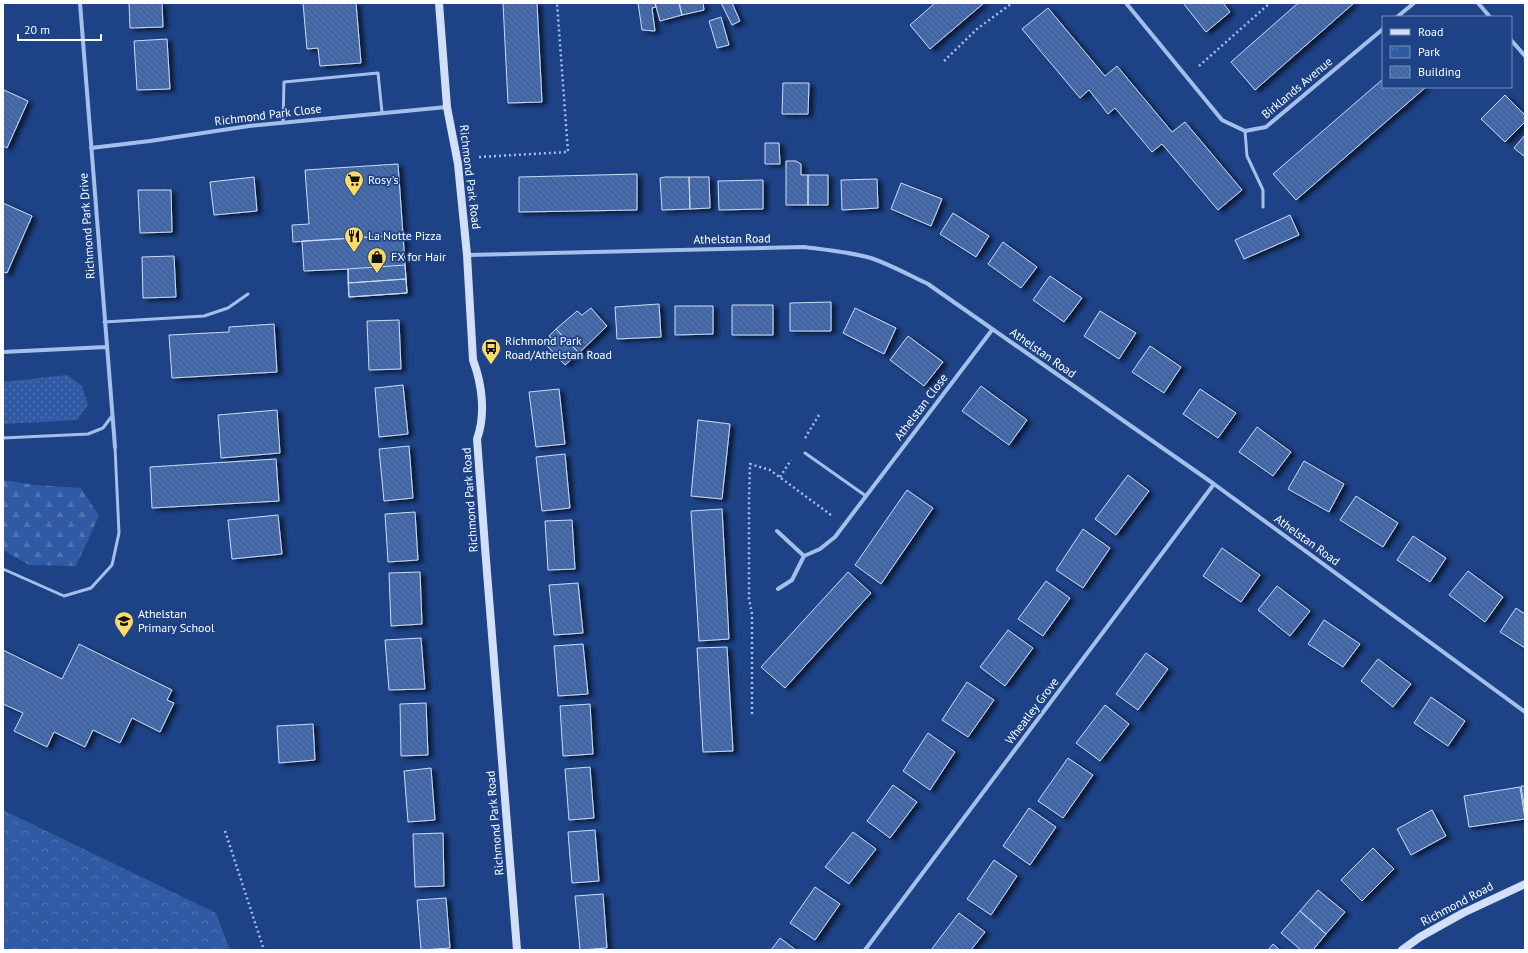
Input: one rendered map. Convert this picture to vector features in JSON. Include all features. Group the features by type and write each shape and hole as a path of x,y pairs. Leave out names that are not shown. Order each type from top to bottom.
{"street":[{"name":"Richmond Park Drive","path":"80,3 115,447"},
{"name":"Richmond Park Road","path":"439,3 447,107 458,164 467,255 473,360 478,373 482,411 481,428 477,439 479,470 517,950"},
{"path":"1126,3 1222,120 1245,131"},
{"path":"1399,16 1414,3"},
{"path":"1478,3 1489,16"},
{"name":"Birklands Avenue","path":"1245,131 1266,128 1382,30"},
{"path":"1512,41 1525,56"},
{"name":"Richmond Park Close","path":"91,148 283,122 447,107"},
{"name":"Athelstan Road","path":"467,255 804,247 838,251 871,258 901,270 928,284 1214,484 1525,712"},
{"name":"Athelstan Close","path":"804,556 820,549 835,537 992,330"},
{"path":"3,352 106,347"},
{"name":"Wheatley Grove","path":"865,950 1214,484"},
{"path":"777,531 804,556 792,580 778,589"},
{"name":"Richmond Road","path":"1402,950 1420,937 1462,913 1525,884"}],"lane":[{"path":"283,122 284,82 378,73 382,112"},
{"path":"1245,131 1247,156 1263,190 1263,207"},
{"path":"104,322 204,316 228,308 248,294"},
{"path":"3,438 88,434 103,428 113,416"},
{"path":"3,569 64,596 91,588 112,565 119,533 115,447"},
{"path":"805,453 866,496"}],"path":[{"path":"479,157 568,152 557,3"},
{"path":"944,61 977,29 1012,3"},
{"path":"1186,77 1270,3"},
{"path":"752,714 752,614 749,599 750,464 770,470 832,516"},
{"path":"225,831 264,950"}],"green space":[{"path":"67,375 82,386 88,405 77,420 3,424 3,382"},
{"path":"3,480 36,485 81,488 99,516 76,566 29,565 3,550"},
{"path":"3,810 216,913 230,950 3,950"}],"building":[{"path":"129,3 162,3 163,27 130,28"},
{"path":"303,3 356,3 361,63 320,66 318,48 307,49"},
{"path":"503,3 537,3 542,102 508,103"},
{"path":"638,3 655,3 656,7 652,8 655,31 642,30"},
{"path":"655,3 679,3 682,15 660,21"},
{"path":"679,3 703,3 704,10 682,15"},
{"path":"721,3 732,3 740,21 732,25"},
{"path":"935,3 984,3 930,49 910,25"},
{"path":"1183,3 1223,3 1230,12 1206,32"},
{"path":"1298,3 1354,3 1255,90 1231,62"},
{"path":"1048,8 1105,76 1117,66 1172,132 1185,122 1242,190 1218,210 1162,144 1152,152 1115,108 1108,114 1089,90 1080,98 1022,29"},
{"path":"721,17 729,45 717,48 709,21"},
{"path":"167,39 170,89 137,90 134,41"},
{"path":"1382,80 1382,88 1425,88 1296,200 1273,174"},
{"path":"783,83 809,83 808,114 782,114"},
{"path":"4,90 28,101 7,148 3,146"},
{"path":"1505,95 1525,115 1525,122 1505,142 1481,119"},
{"path":"1525,135 1525,157 1514,148"},
{"path":"765,143 779,143 780,164 765,164"},
{"path":"786,161 796,161 801,164 801,175 808,175 808,205 786,205"},
{"name":"Rosy's","path":"398,164 403,235 293,242 292,225 309,224 305,170"},
{"path":"637,174 637,210 519,212 519,177"},
{"path":"808,175 828,175 828,205 808,205"},
{"path":"254,177 257,211 214,215 210,182"},
{"path":"689,177 690,209 662,210 660,178"},
{"path":"689,177 709,177 710,208 690,209"},
{"path":"877,179 878,208 842,210 841,180"},
{"path":"763,180 763,209 719,210 718,181"},
{"path":"901,183 942,199 931,226 891,209"},
{"path":"138,190 171,190 172,232 140,233"},
{"path":"3,203 32,216 7,273 3,272"},
{"path":"953,213 989,236 976,257 940,234"},
{"path":"1290,215 1299,235 1244,259 1235,240"},
{"path":"403,235 407,293 349,297 348,269 304,271 302,241"},
{"path":"1003,242 1037,267 1021,288 988,264"},
{"path":"174,256 176,297 143,298 142,257"},
{"name":"FX for Hair","path":"405,265 406,279 348,283 348,269"},
{"path":"1050,276 1082,298 1064,322 1033,300"},
{"path":"406,279 407,293 349,297 348,283"},
{"path":"831,302 831,331 790,331 790,303"},
{"path":"659,304 661,337 617,339 615,307"},
{"path":"732,305 773,305 773,335 732,335"},
{"path":"675,306 713,306 713,334 675,335"},
{"path":"591,308 607,326 579,353 556,329 577,311 582,315"},
{"path":"855,308 896,328 884,354 843,333"},
{"path":"1100,311 1136,333 1119,359 1084,336"},
{"path":"399,320 401,369 369,370 367,321"},
{"path":"274,324 277,372 172,378 169,335 229,332 229,327"},
{"path":"556,329 579,353 565,365 547,346 553,340 549,336"},
{"path":"908,336 943,362 924,386 890,360"},
{"path":"1150,346 1181,367 1164,393 1132,372"},
{"path":"403,385 408,434 379,437 375,388"},
{"path":"981,386 1027,420 1009,445 962,411"},
{"path":"559,389 565,444 536,447 529,392"},
{"path":"1200,389 1236,413 1218,438 1183,414"},
{"path":"277,410 280,453 221,458 218,415"},
{"path":"698,420 730,424 722,499 691,496"},
{"path":"1257,427 1291,452 1273,476 1239,452"},
{"path":"409,446 413,498 384,501 379,449"},
{"path":"565,454 570,508 542,511 536,457"},
{"path":"276,459 279,501 152,508 150,467"},
{"path":"1304,461 1344,484 1329,512 1288,489"},
{"path":"1128,475 1149,491 1116,535 1095,519"},
{"path":"907,490 933,508 881,584 855,565"},
{"path":"1356,496 1398,523 1383,547 1340,520"},
{"path":"722,509 729,639 699,641 691,511"},
{"path":"415,512 418,560 388,562 385,514"},
{"path":"278,515 282,554 232,559 228,520"},
{"path":"572,520 575,569 548,570 545,521"},
{"path":"1083,529 1110,548 1083,588 1056,570"},
{"path":"1413,536 1446,558 1430,582 1397,560"},
{"path":"1222,548 1260,575 1241,602 1203,576"},
{"path":"1468,571 1503,597 1485,622 1449,595"},
{"path":"420,572 422,624 391,626 389,573"},
{"path":"848,572 871,593 785,688 761,667"},
{"path":"1046,581 1070,598 1043,636 1018,619"},
{"path":"578,583 583,633 554,635 549,585"},
{"path":"1277,586 1310,611 1290,636 1258,610"},
{"path":"1516,608 1525,614 1525,648 1500,632"},
{"path":"1324,620 1360,644 1343,667 1308,644"},
{"path":"1008,630 1033,648 1005,686 980,667"},
{"path":"421,638 425,689 389,690 385,640"},
{"path":"79,644 172,690 167,700 174,703 160,732 132,718 120,743 93,730 85,747 54,732 47,747 14,731 23,713 3,704 3,650 62,679"},
{"path":"583,644 588,694 558,696 554,646"},
{"path":"727,647 733,751 703,752 697,648"},
{"path":"1146,653 1168,669 1138,710 1116,694"},
{"path":"1378,659 1411,684 1393,707 1361,681"},
{"path":"967,682 994,700 968,737 942,720"},
{"path":"1431,697 1465,721 1448,746 1414,723"},
{"path":"426,703 428,755 401,756 400,704"},
{"path":"590,704 593,754 563,756 560,706"},
{"path":"1105,705 1129,724 1100,761 1076,743"},
{"path":"313,724 315,760 279,763 277,726"},
{"path":"928,733 955,752 930,790 903,771"},
{"path":"1068,758 1093,775 1063,818 1038,801"},
{"path":"590,767 594,818 569,820 565,769"},
{"path":"431,768 435,820 408,822 404,771"},
{"path":"893,785 917,802 890,838 867,821"},
{"path":"1521,786 1525,786 1525,811"},
{"path":"1520,787 1525,819 1469,827 1464,796"},
{"path":"1029,808 1056,827 1030,865 1003,846"},
{"path":"1432,810 1446,836 1411,855 1397,829"},
{"path":"595,830 599,881 572,883 568,832"},
{"path":"853,832 876,849 849,884 825,867"},
{"path":"443,833 444,886 415,887 413,834"},
{"path":"1373,848 1394,869 1362,901 1341,880"},
{"path":"994,860 1017,876 991,915 967,899"},
{"path":"815,887 840,904 815,940 790,923"},
{"path":"1318,890 1345,912 1326,934 1300,911"},
{"path":"603,894 607,948 580,950 575,896"},
{"path":"446,898 450,948 421,950 417,900"},
{"path":"1300,911 1326,934 1313,950 1301,950 1281,933"},
{"path":"959,913 985,932 971,950 931,950"},
{"path":"780,938 796,950 771,950"},
{"path":"1273,944 1280,950 1268,950"}],"place":[{"name":"Rosy's","path":"354,197"},
{"name":"La Notte Pizza","path":"354,253"},
{"name":"FX for Hair","path":"377,274"},
{"name":"Richmond Park Road/Athelstan Road","path":"491,365"},
{"name":"Athelstan Primary School","path":"124,638"}]}
